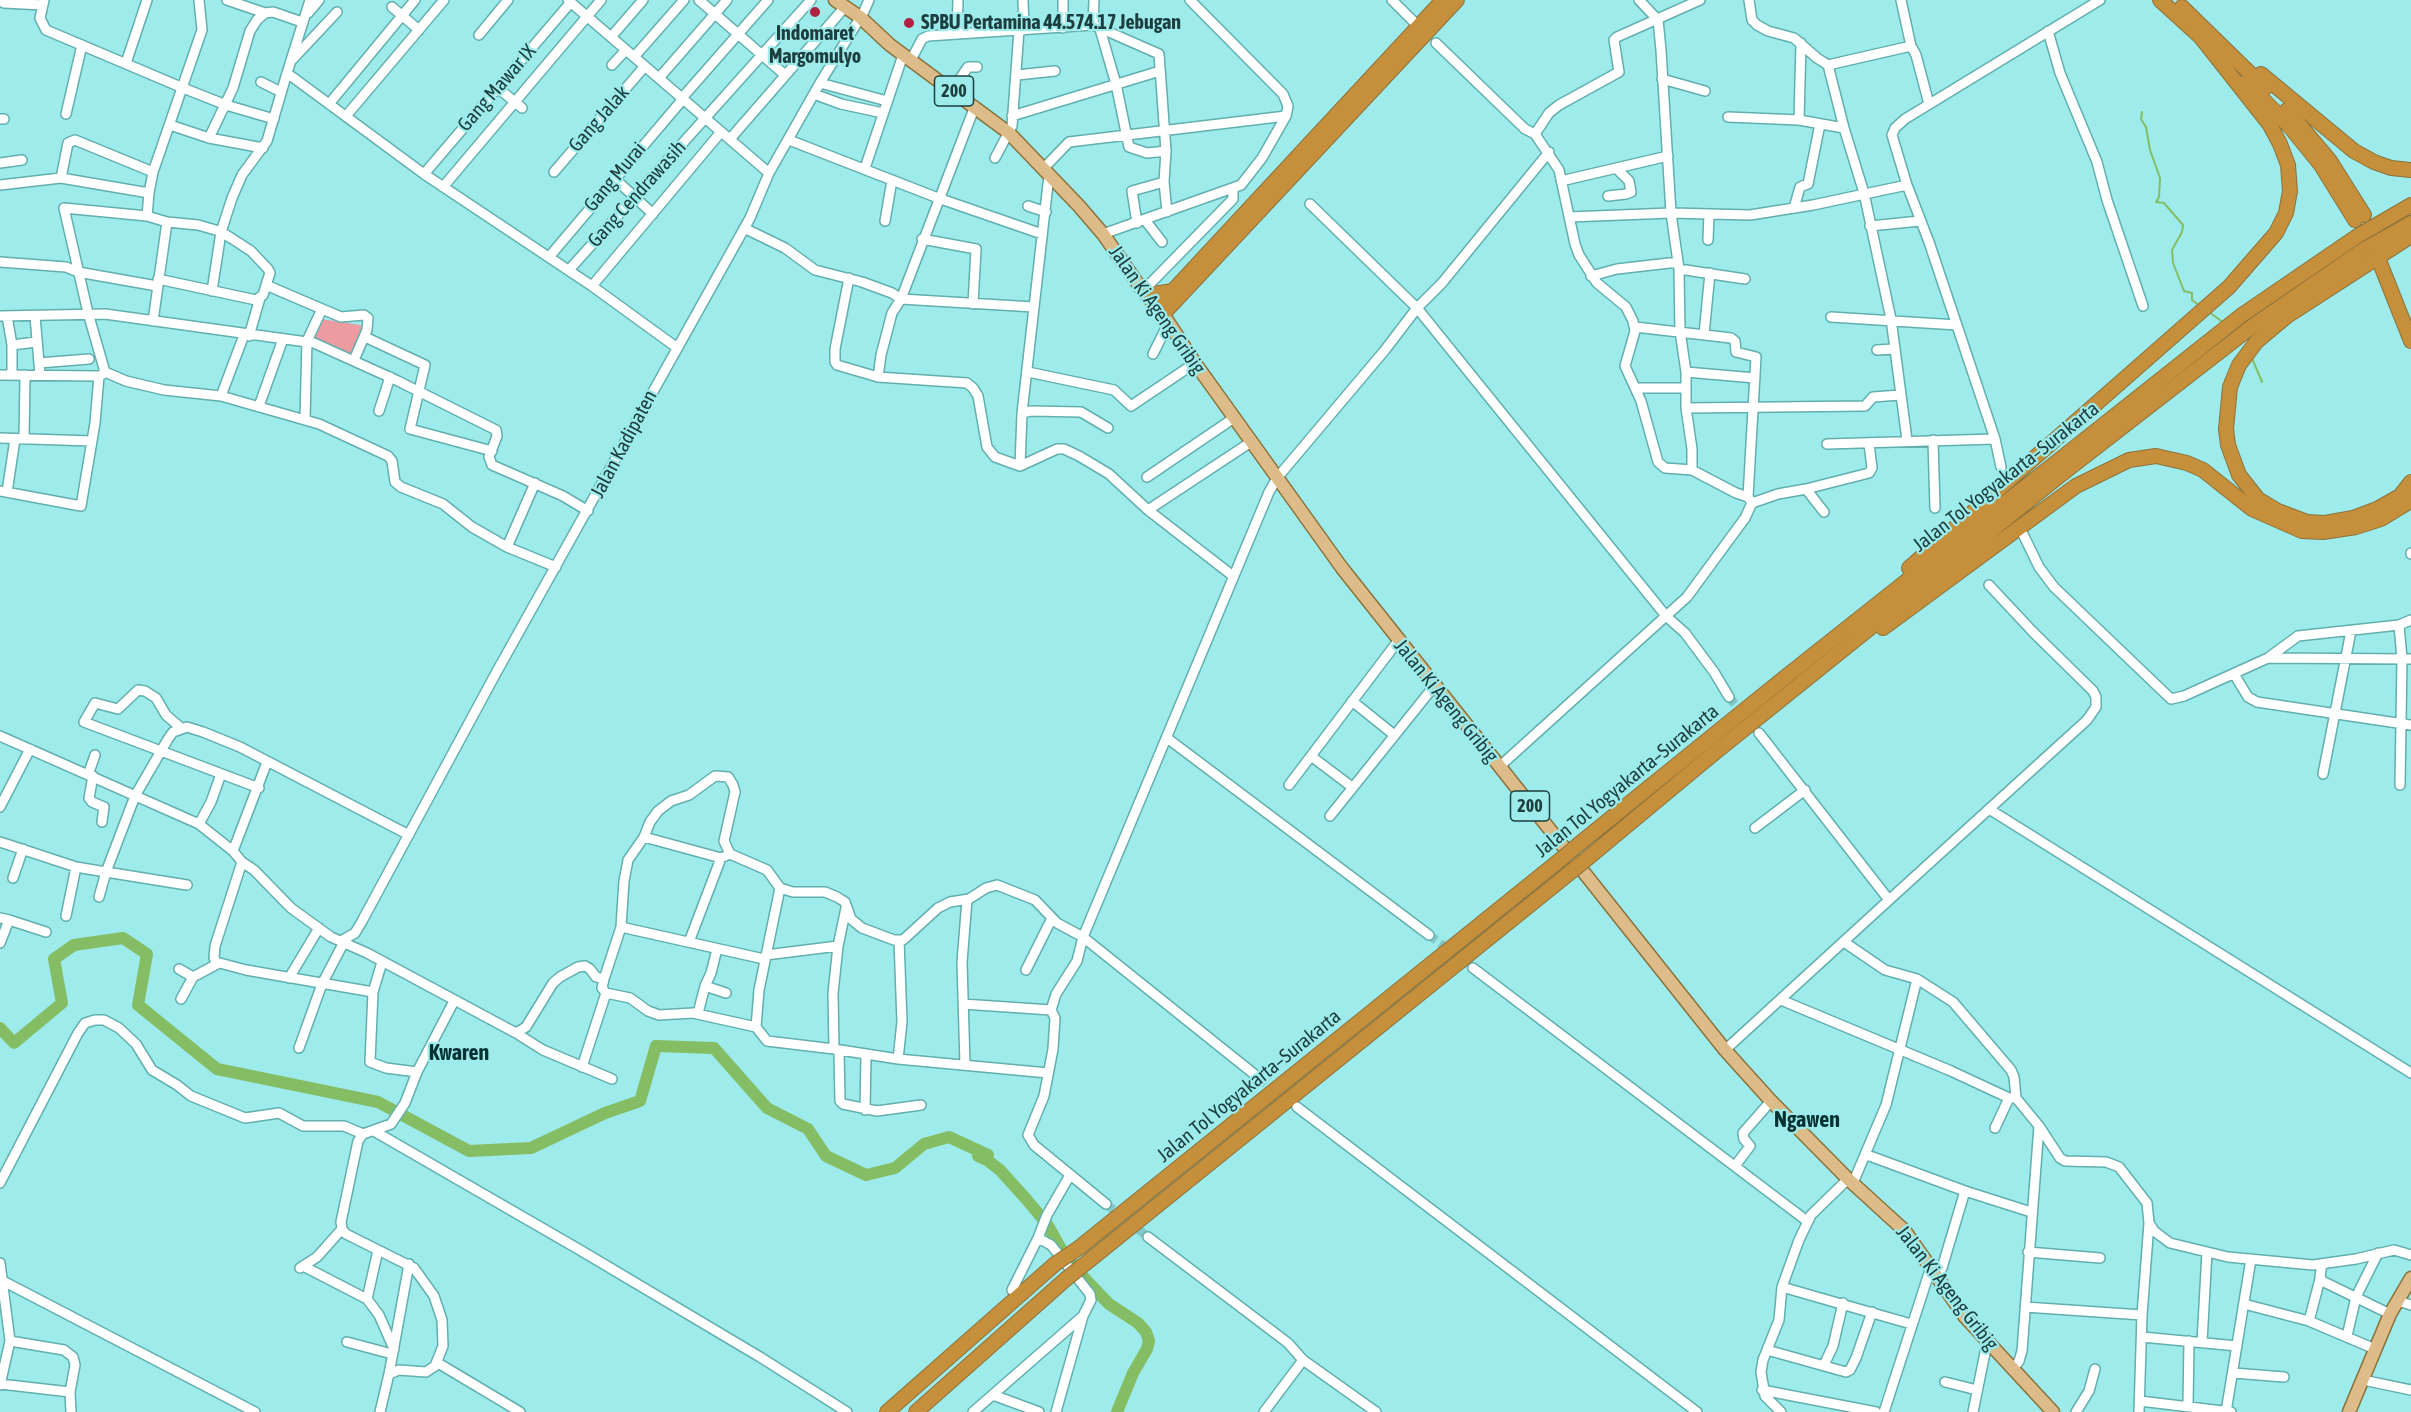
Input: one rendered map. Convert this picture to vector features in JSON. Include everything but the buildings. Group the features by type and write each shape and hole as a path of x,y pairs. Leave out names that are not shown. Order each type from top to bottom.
{"highway":[{"path":"1163,314 1175,296 1443,0"},
{"path":"1175,296 1457,0"},
{"path":"2160,0 2354,151 2391,168 2411,170"},
{"path":"2174,0 2291,128 2360,217"},
{"path":"1783,679 2229,287 2276,233 2286,213 2290,191 2288,165 2270,125 2201,31"},
{"name":"Jalan Tol Yogyakarta–Surakarta","path":"887,1412 1055,1264 1080,1247 1783,679 2242,315 2356,237 2411,205"},
{"name":"Jalan Tol Yogyakarta–Surakarta","path":"916,1412 1066,1279 2063,473 2254,325 2363,250 2411,223"},
{"path":"2411,236 2288,316 2257,341 2239,364 2230,387 2226,429 2228,446 2239,475 2258,500 2278,511 2307,522 2325,523 2353,518 2378,509 2400,496 2411,482"},
{"path":"2411,315 2384,261 2411,341"},
{"path":"1145,293 1175,296"},
{"path":"1713,754 2076,486 2129,460 2156,456 2187,463 2211,476 2252,509 2302,531 2323,532 2356,527 2381,519 2407,503 2411,498"}],"main road":[{"name":"Jalan Ki Ageng Gribig","path":"839,4 861,16 907,58 1009,133 1103,234 1163,314 1277,478 1398,642 1435,685 1725,1050 1770,1101 1905,1231 1965,1317 1987,1344 2053,1412"},
{"path":"2349,1412 2390,1314 2411,1278"}],"street":[{"path":"126,63 147,0"},
{"path":"147,216 153,172 202,30 200,0"},
{"path":"227,0 265,13 304,18"},
{"path":"212,291 221,232 237,184 267,141 310,0"},
{"path":"304,18 320,0"},
{"path":"329,104 415,0"},
{"path":"346,116 444,0"},
{"path":"479,35 508,0"},
{"path":"443,187 518,105 601,0"},
{"path":"611,37 644,0"},
{"path":"634,57 684,0"},
{"path":"699,0 785,75"},
{"path":"659,78 727,0"},
{"name":"Gang Murai","path":"549,257 682,98 768,0"},
{"name":"Gang Cendrawasih","path":"569,270 811,0"},
{"name":"Jalan Kadipaten","path":"354,933 495,673 588,511 676,347 744,228 769,173 869,0"},
{"path":"957,34 958,0"},
{"path":"995,158 1009,133 1017,75 1023,0"},
{"path":"1063,0 1063,28"},
{"path":"1094,0 1097,27 1116,84 1130,148 1147,153 1166,151"},
{"path":"1103,234 1141,222 1244,182 1262,158 1286,116 1288,106 1283,94 1190,0"},
{"path":"1392,0 1416,24"},
{"path":"1639,0 1658,20 1692,470"},
{"path":"1535,134 1549,113 1559,105 1619,72 1615,50 1616,39 1621,34 1700,0"},
{"path":"1749,0 1751,16 1757,25 1768,31 1784,34 1801,43 1828,65 1864,193 1891,320 1907,440"},
{"path":"1901,0 1911,46 1916,55 1929,104"},
{"path":"2001,467 1995,439 1907,185 1892,135 1899,124 1929,104 2100,0"},
{"path":"569,1 769,173"},
{"name":"Gang Mawar IX","path":"424,174 569,1"},
{"path":"3,3 43,2 40,18 46,30 226,105 274,119"},
{"path":"730,139 785,75 839,4"},
{"path":"392,7 419,30"},
{"path":"291,62 337,12"},
{"path":"209,138 226,105 250,31 265,13"},
{"path":"865,168 887,100 907,58 925,37 1097,27 1159,54 1166,151 1164,182 1167,212"},
{"path":"2048,32 2060,73 2097,162 2107,200 2143,306"},
{"path":"1436,43 1525,129 1535,134 1559,170 1576,250 1591,276 1626,308 1635,327 1625,362 1636,388 1658,462 1665,468 1692,470 1750,500 1869,473 1872,468 1869,444"},
{"path":"1799,120 1801,43"},
{"path":"66,114 82,45"},
{"path":"1828,65 1911,46"},
{"path":"612,65 626,50"},
{"name":"Gang Jalak","path":"554,172 645,66"},
{"path":"952,90 969,67 977,67"},
{"path":"1012,116 1160,70"},
{"path":"1017,75 1055,71"},
{"path":"287,73 424,174 592,285 676,347"},
{"path":"1662,79 1705,91"},
{"path":"261,82 281,92"},
{"path":"820,83 887,100"},
{"path":"498,88 518,105"},
{"path":"814,94 842,104 883,113"},
{"path":"878,377 892,313 901,299 922,239 975,106"},
{"path":"1020,466 1022,413 1046,212 1046,172 1069,142 1286,116"},
{"path":"1728,117 1799,120 1844,128"},
{"path":"1794,208 1800,188 1808,184 1820,124"},
{"path":"170,125 209,138 262,148"},
{"path":"592,285 721,132"},
{"path":"789,140 938,198 1042,234"},
{"path":"61,178 68,143 72,141 153,172"},
{"path":"1106,1204 1034,1145 1028,1135 1030,1126 1042,1104 1054,1041 1055,1018 1051,1010 1056,994 1077,961 1083,937 1233,576 1277,478 1549,152"},
{"path":"1561,182 1668,156"},
{"path":"0,163 22,160"},
{"path":"1608,196 1630,192 1629,181 1617,169"},
{"path":"0,185 61,178 149,193"},
{"path":"614,178 654,214"},
{"path":"885,221 892,180"},
{"path":"1162,242 1141,222 1132,191 1164,182"},
{"path":"1569,217 1671,213 1755,214 1907,185"},
{"path":"1145,293 1233,199 1233,188"},
{"path":"1310,204 1417,308 1666,616 1685,633 1714,672 1729,697"},
{"path":"1028,206 1046,212"},
{"path":"25,375 20,438 3,492 81,506 102,374 64,208 147,216 167,222 198,225 221,232 251,251 270,273 247,336 221,396"},
{"path":"1708,240 1709,214"},
{"path":"1870,226 1920,221"},
{"path":"153,321 167,222"},
{"path":"744,228 785,248 815,270 849,278 892,293 901,299 1034,307"},
{"path":"922,239 977,249 973,304"},
{"path":"0,262 66,267 78,272 157,282 254,300 260,298"},
{"path":"1591,276 1617,269 1678,266 1745,279"},
{"path":"1704,334 1710,273"},
{"path":"849,278 834,354 835,364 842,368 858,370 878,377 955,381 971,385 978,396 988,450 1002,460 1020,466 1050,451 1064,449 1090,461 1109,474 1148,510 1233,576"},
{"path":"267,285 341,317 367,316 369,324 354,360"},
{"path":"304,419 306,342 322,309"},
{"path":"12,375 12,345 3,316 88,313 247,336 306,342 354,360 496,430 497,436 489,460 492,465 563,496 588,511"},
{"path":"1153,354 1160,337 1163,314"},
{"path":"35,316 39,375"},
{"path":"1831,317 1957,325"},
{"path":"1499,767 1695,588 1745,518 1750,500 1752,409 1756,357 1736,352 1734,339 1635,327"},
{"path":"365,337 423,363 425,367 410,429 492,451"},
{"path":"259,406 283,339"},
{"path":"12,345 36,342"},
{"path":"1877,350 1894,349"},
{"path":"39,363 89,359"},
{"path":"1028,372 1114,390 1132,406 1195,363"},
{"path":"1686,372 1755,378"},
{"path":"0,375 102,374 156,388 221,396 304,419 385,454 392,461 394,478 400,487 443,504 472,527 507,547 556,567"},
{"path":"379,411 390,377"},
{"path":"1636,388 1686,388"},
{"path":"1686,408 1865,406 1872,397 1900,395"},
{"path":"1022,413 1081,411 1108,428"},
{"path":"1147,477 1234,418"},
{"path":"0,438 92,441"},
{"path":"1827,444 1995,439"},
{"path":"1933,440 1935,508"},
{"path":"1148,510 1251,442"},
{"path":"507,547 535,483"},
{"path":"1806,489 1824,512"},
{"path":"2023,534 2039,567 2054,587 2168,698 2178,698 2268,658 2298,636 2399,625 2411,620"},
{"path":"1725,1050 2087,720 2096,707 2097,701 2093,691 1989,585"},
{"path":"2399,625 2406,659 2400,723 2400,785"},
{"path":"2323,774 2351,631"},
{"path":"1288,785 1398,642"},
{"path":"2268,658 2406,659"},
{"path":"2234,674 2240,687 2252,700 2411,724"},
{"path":"1330,816 1393,734 1435,685"},
{"path":"180,728 166,715 156,698 145,691 138,690 118,709 96,703 84,722 259,788"},
{"path":"1352,701 1393,734"},
{"path":"99,897 135,796 173,732 180,728 194,729 223,739 409,835"},
{"path":"1759,733 1889,900"},
{"path":"0,736 199,824 254,870 291,908 319,928 417,979 543,1050 612,1079"},
{"path":"1167,738 1429,935"},
{"path":"0,807 30,749"},
{"path":"95,755 89,798 104,807 102,822"},
{"path":"1311,756 1352,788"},
{"path":"233,851 259,788 267,762"},
{"path":"199,824 212,802 221,774"},
{"path":"582,1067 621,927 628,860 644,837 653,817 671,801 689,795 716,776 724,776 731,781 735,795 724,842 726,856 689,942"},
{"path":"1755,828 1805,790"},
{"path":"1989,809 2411,1072"},
{"path":"644,837 726,856 766,870 780,888 793,892 832,894 845,902 851,919 859,926 899,940 907,937 938,908 950,902 967,900 990,885 1001,885 1039,903 1061,927 1083,937 1259,1078"},
{"path":"0,842 76,867 187,885"},
{"path":"13,878 23,849"},
{"path":"242,862 215,946 214,958 219,963 373,992"},
{"path":"66,916 76,867"},
{"path":"780,888 765,957 756,1024 767,1041 898,1059 1048,1073"},
{"path":"965,1065 962,962 967,900"},
{"path":"846,907 838,946 832,1011 841,1102 864,1110 877,1111 921,1105"},
{"path":"1026,970 1052,918"},
{"path":"0,944 4,919 46,932"},
{"path":"621,927 717,949 765,957 838,946"},
{"path":"289,978 319,928"},
{"path":"299,1048 322,984 343,941 354,933 356,947"},
{"path":"898,1059 902,1022 899,940"},
{"path":"1844,942 1885,970 1917,979 1953,1002 2011,1070 2014,1077 2013,1098 1995,1128"},
{"path":"698,1012 717,949"},
{"path":"382,962 373,992 370,1062 386,1068 417,1072"},
{"path":"181,999 193,977 219,963"},
{"path":"516,1033 526,1027 556,980 577,968 588,966 604,985 659,1015 698,1012 756,1024"},
{"path":"1473,968 1807,1221"},
{"path":"179,969 193,977"},
{"path":"1781,1412 1762,1390 1761,1367 1779,1320 1782,1287 1807,1221 1851,1181 1867,1155 1886,1105 1917,979"},
{"path":"705,986 726,993"},
{"path":"1781,1000 2013,1098 2039,1126 2060,1158 2065,1161 2106,1162 2119,1167 2146,1203 2150,1224 2142,1316 2139,1412"},
{"path":"389,1374 399,1370 426,1372 434,1368 438,1363 444,1338 442,1320 427,1283 409,1264 346,1234 341,1222 358,1141 363,1134 388,1126 405,1103 417,1072 454,1001"},
{"path":"963,1004 1051,1010"},
{"path":"0,1183 78,1033 85,1023 95,1020 104,1020 119,1028 136,1044 152,1070 191,1096 245,1118 279,1113 303,1126 344,1125 363,1134"},
{"path":"864,1110 866,1055"},
{"path":"1735,1166 1750,1146 1744,1139 1743,1133 1770,1101"},
{"path":"1297,1107 1697,1412"},
{"path":"2013,1369 2022,1351 2039,1126"},
{"path":"374,1131 760,1357 845,1412"},
{"path":"1867,1155 1965,1191 2031,1212"},
{"path":"1012,1290 1047,1215 1070,1175"},
{"path":"1884,1412 1911,1324 1934,1271 1942,1268 1965,1191"},
{"path":"2150,1224 2160,1237 2170,1244 2251,1259 2322,1264 2399,1250 2411,1255"},
{"path":"342,1229 317,1257 302,1267 367,1299 379,1315 393,1352"},
{"path":"1039,1234 1052,1245 1090,1294 1091,1300 1083,1316 1056,1412"},
{"path":"1148,1237 1288,1343 1303,1360 1376,1412"},
{"path":"367,1299 378,1250"},
{"path":"2028,1252 2100,1258"},
{"path":"2202,1342 2207,1252"},
{"path":"2347,1335 2356,1297 2378,1253"},
{"path":"2226,1412 2251,1259"},
{"path":"0,1263 10,1341 0,1385 70,1392"},
{"path":"380,1412 409,1264"},
{"path":"2309,1321 2322,1264"},
{"path":"2,1278 255,1412"},
{"path":"2320,1279 2390,1314"},
{"path":"1782,1287 1911,1324"},
{"path":"2398,1301 2411,1305"},
{"path":"1824,1365 1833,1346 1843,1303"},
{"path":"2244,1304 2309,1321 2375,1348"},
{"path":"2025,1307 2142,1316"},
{"path":"1767,1350 1842,1372 1850,1370 1872,1312"},
{"path":"974,1412 1083,1316"},
{"path":"2142,1337 2237,1346"},
{"path":"10,1341 64,1350 69,1353 75,1365 70,1392 71,1412"},
{"path":"2188,1405 2189,1341"},
{"path":"347,1342 393,1352"},
{"path":"1972,1412 1987,1344"},
{"path":"1264,1412 1303,1360"},
{"path":"438,1363 520,1412"},
{"path":"2076,1412 2089,1391 2095,1369"},
{"path":"2233,1372 2284,1377"},
{"path":"2362,1380 2411,1390"},
{"path":"1946,1382 1977,1390"},
{"path":"1762,1390 1876,1412"},
{"path":"993,1395 1039,1412"},
{"path":"2140,1401 2231,1412"}],"shaded area":[{"path":"321,319 364,327 353,356 312,338"}],"waterway":[{"path":"2142,112 2141,119 2146,127 2150,150 2160,178 2159,197 2156,202 2164,203 2183,225 2182,232 2172,250 2173,263 2184,291 2192,293 2192,300 2200,306"},
{"path":"2209,312 2224,323"},
{"path":"2251,356 2262,382"},
{"path":"0,1028 14,1043 62,1003 54,959 74,945 123,938 147,954 138,1005 217,1069 378,1102 469,1151 531,1148 605,1113 640,1101 656,1046 714,1048 767,1108 808,1129 826,1156 866,1175 895,1168 924,1144 949,1137 988,1155"},
{"path":"978,1156 1000,1170 1027,1200 1047,1224 1061,1249 1085,1279 1109,1304 1138,1323 1146,1332 1149,1341 1147,1349 1133,1373 1117,1412"}],"tunnel":[{"path":"1729,697 1744,715"},
{"path":"1429,935 1473,968"},
{"path":"1259,1078 1278,1093"},
{"path":"1106,1204 1148,1237"}],"place":[{"name":"Indomaret Margomulyo","path":"815,12"},
{"name":"SPBU Pertamina 44.574.17 Jebugan","path":"909,23"}],"district":[{"name":"Kwaren","path":"459,1053"},
{"name":"Ngawen","path":"1807,1120"}]}
